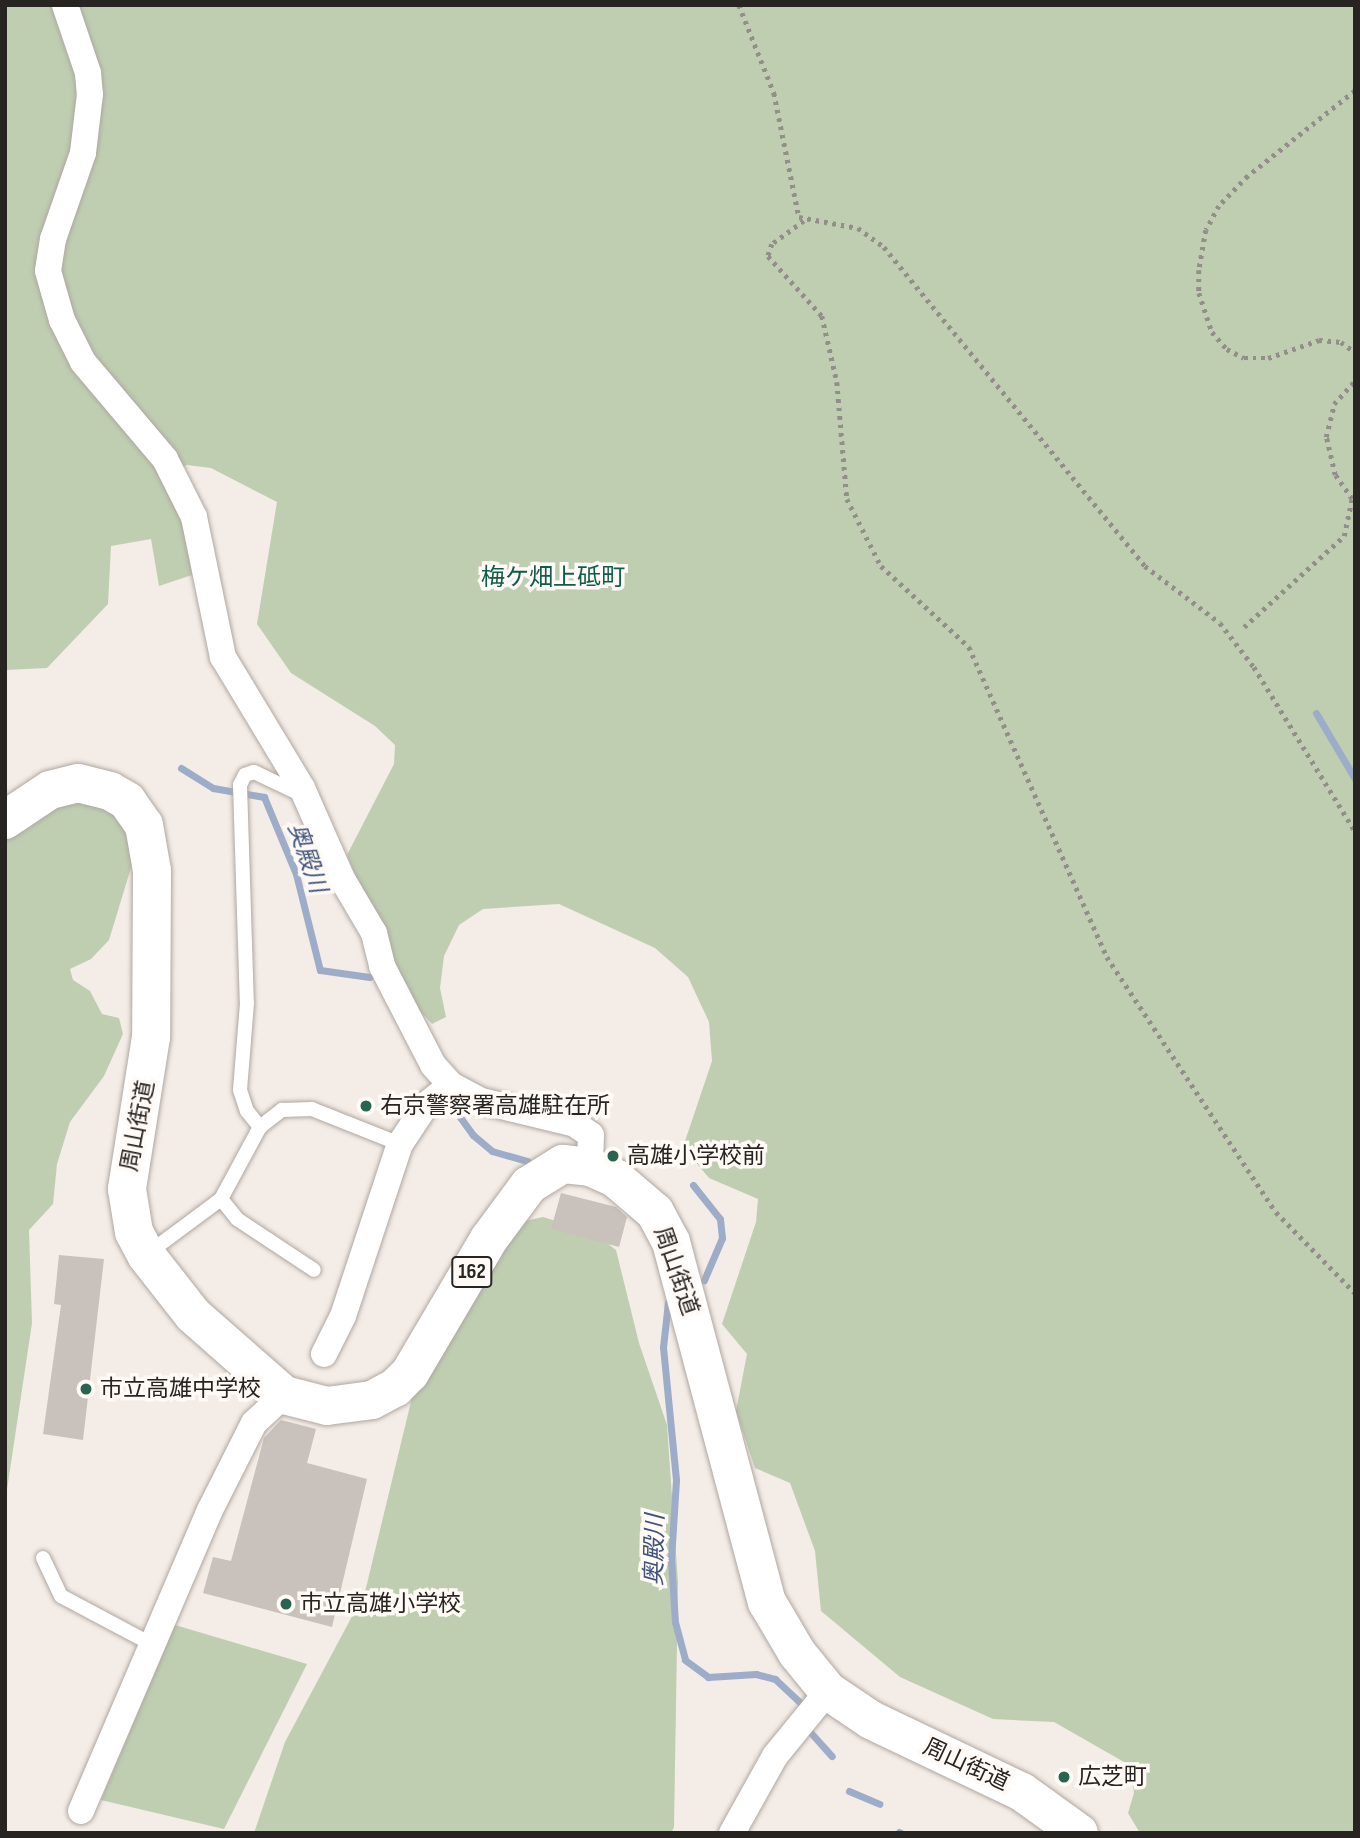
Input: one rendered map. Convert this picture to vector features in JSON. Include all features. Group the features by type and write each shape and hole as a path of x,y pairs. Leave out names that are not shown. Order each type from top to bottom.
{"highway":[{"name":"周山街道","path":"5,820 50,790 78,783 110,790 127,801 144,825 152,871 150,1064 127,1189 134,1232 146,1255 193,1315 284,1395 327,1406 353,1406 395,1388 410,1373 515,1199 546,1171 563,1164 590,1167 642,1197 670,1242 767,1602 797,1653 828,1691 871,1720 1022,1792 1080,1833"}],"street":[{"path":"65,5 88,72 90,94 83,153 52,239 48,271 53,296 83,362 164,459 188,506 209,579 209,601 223,657 309,801 341,877 374,933 382,966 433,1065 451,1085 505,1109 575,1124 591,1135 590,1167"},
{"path":"324,1354 343,1315 400,1144 426,1105 451,1085"},
{"path":"82,1811 210,1510 254,1423 284,1395"},
{"path":"732,1833 775,1756 828,1691"}],"lane":[{"path":"260,1128 247,1111 240,1090 247,1003 241,792 245,775 262,773 309,801"},
{"path":"146,1255 221,1199 260,1128 282,1110 312,1109 400,1144"},
{"path":"221,1199 237,1219 314,1270"},
{"path":"43,1558 61,1596 153,1645"}],"path":[{"path":"739,5 774,93 796,210 804,221"},
{"path":"1355,91 1248,176 1219,206 1206,230 1199,271 1199,293 1212,332 1227,349 1244,358 1268,358 1319,340 1341,342 1355,352"},
{"path":"1355,831 1254,667 1220,623 1145,566 884,247 858,229 804,221 772,244 768,256 821,316 837,382 846,499 881,565 969,647 1107,957 1276,1212 1355,1293"},
{"path":"1244,627 1344,536 1352,499 1335,475 1326,438 1327,417 1355,381"}],"green space":[{"path":"5,5 1355,5 1355,1833 1140,1833 1128,1813 1134,1793 1131,1766 1054,1722 993,1719 900,1677 821,1611 815,1551 790,1483 755,1468 736,1411 747,1354 722,1324 756,1222 758,1199 709,1178 683,1147 712,1061 709,1022 688,977 655,948 559,904 483,909 459,925 444,956 440,988 446,1017 432,1024 406,996 347,855 394,764 395,745 375,726 291,673 257,624 277,502 211,468 187,465 166,474 186,515 192,575 159,586 151,539 111,546 108,604 47,668 5,670"},
{"path":"70,788 123,816 134,858 109,940 91,959 70,969 73,980 90,991 102,1014 119,1018 123,1034 104,1076 70,1122 57,1164 53,1204 29,1230 32,1323 5,1503 5,816"},
{"path":"543,1217 594,1233 616,1250 639,1343 667,1425 678,1582 674,1827 671,1833 254,1833 285,1742 365,1592 416,1381 516,1223"},
{"path":"175,1625 307,1664 224,1829 101,1800"}],"building":[{"path":"561,1193 616,1207 627,1217 619,1247 551,1229"},
{"path":"59,1255 104,1259 83,1440 43,1434 61,1305 54,1304"},
{"path":"281,1420 316,1429 307,1463 367,1479 332,1627 203,1593 213,1557 231,1561 264,1438"}],"waterway":[{"path":"1316,713 1355,779"},
{"name":"奥殿川","path":"181,768 213,788 264,797 296,874 320,970 370,977"},
{"name":"奥殿川","path":"449,1102 473,1135 492,1151 528,1161"},
{"name":"奥殿川","path":"693,1185 720,1219 722,1238 704,1280"},
{"name":"奥殿川","path":"668,1302 663,1347 676,1480 671,1559 675,1622 685,1660 708,1677 756,1674 775,1679 806,1708"},
{"name":"奥殿川","path":"811,1733 832,1756"},
{"name":"奥殿川","path":"849,1791 879,1804"}],"place":[{"name":"右京警察署高雄駐在所","path":"366,1106"},
{"name":"高雄小学校前","path":"613,1156"},
{"name":"市立高雄中学校","path":"86,1389"},
{"name":"市立高雄小学校","path":"286,1604"},
{"name":"広芝町","path":"1064,1777"}],"district":[{"name":"梅ケ畑上砥町","path":"553,578"}]}
